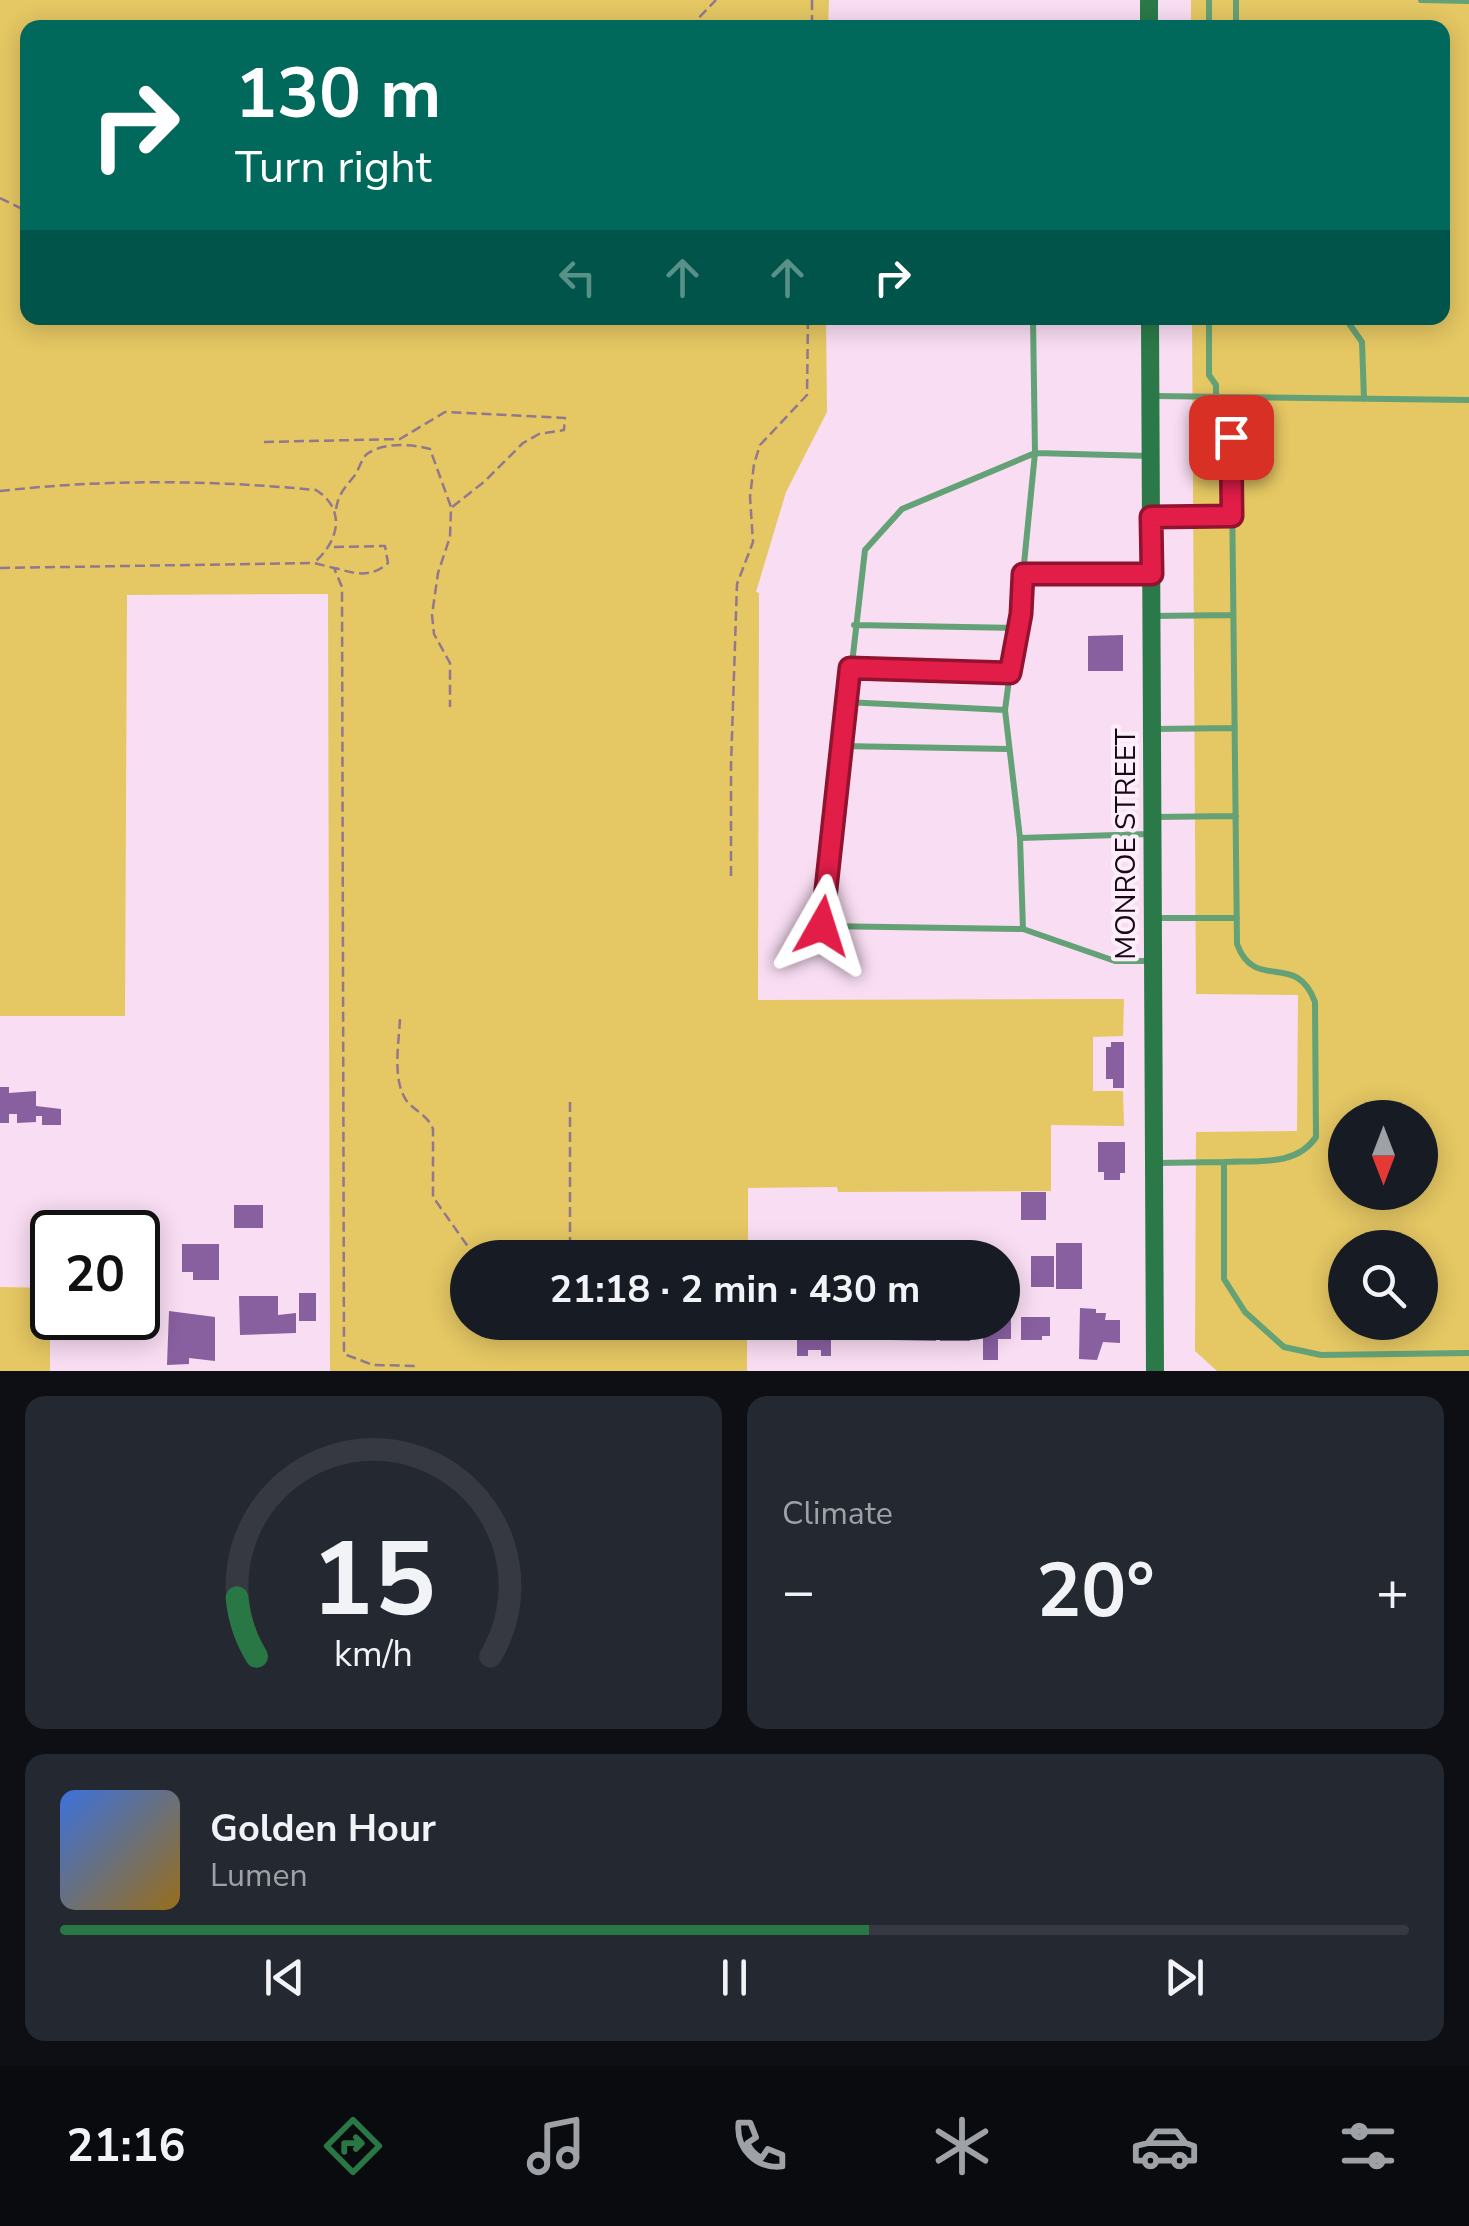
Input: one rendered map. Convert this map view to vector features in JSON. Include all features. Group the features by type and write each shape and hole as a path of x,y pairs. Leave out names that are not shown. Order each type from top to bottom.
{"main road":[{"name":"MONROE STREET","path":"1150,325 1155,1371"}],"lane":[{"path":"1421,0 1469,1"},
{"path":"1023,930 1020,838 1006,710 1035,453 1033,325"},
{"path":"1209,325 1209,375 1216,384 1216,397"},
{"path":"1350,325 1362,342 1364,399"},
{"path":"1151,396 1469,400"},
{"path":"1154,1163 1294,1158 1308,1150 1316,1136 1315,1002 1308,984 1301,976 1257,970 1242,958 1237,944 1231,397"},
{"path":"1151,456 1035,453 968,484 920,499 888,521 864,550 822,926 1023,930 1114,961 1154,961"},
{"path":"1151,517 1232,516"},
{"path":"1023,574 1152,574"},
{"path":"1152,616 1234,615"},
{"path":"854,625 1018,628"},
{"path":"850,668 1010,673"},
{"path":"846,702 1006,710"},
{"path":"1152,728 1235,728"},
{"path":"841,746 1008,749"},
{"path":"1020,838 1236,816"},
{"path":"1153,918 1237,918"},
{"path":"1224,1162 1224,1279 1246,1312 1284,1347 1321,1355 1469,1353"}],"path":[{"path":"696,20 716,0"},
{"path":"732,876 730,764 737,584 753,542 750,496 756,454 807,395 808,325"},
{"path":"264,442 400,439 444,412 565,418 564,430 539,434 522,443 485,481 451,508"},
{"path":"314,563 332,546 339,492 365,455 384,447 430,449 451,508 450,537 438,573 432,615 434,634 450,663 450,707"},
{"path":"0,491 58,485 233,483 316,490 327,497 335,510"},
{"path":"0,568 314,563 357,574 377,573 388,563 385,546 332,546"},
{"path":"334,568 342,587 344,1354 373,1365 419,1366"},
{"path":"400,1019 400,1089 412,1107 432,1122 433,1197 463,1240"},
{"path":"570,1102 570,1240"}],"shaded area":[{"path":"0,0 829,0 828,20 20,20 20,325 826,325 827,412 786,492 756,592 758,1000 1124,999 1123,1036 1093,1037 1093,1091 1123,1091 1124,1126 1051,1125 1051,1191 838,1192 837,1187 748,1188 748,1240 450,1240 450,1340 747,1340 747,1371 330,1371 328,594 127,595 125,1016 0,1016"},
{"path":"1191,0 1469,0 1469,1371 1217,1371 1195,1351 1196,1132 1297,1131 1298,995 1196,994 1192,325 1450,325 1450,20 1191,20"},
{"path":"0,1287 30,1288 30,1340 50,1340 50,1371 0,1371"}],"building":[{"path":"1123,635 1123,671 1088,671 1088,636"},
{"path":"1111,1042 1124,1042 1124,1088 1113,1088 1113,1079 1106,1079 1106,1047 1111,1047"},
{"path":"0,1087 9,1087 9,1093 36,1091 36,1106 61,1109 61,1125 42,1125 42,1116 36,1116 36,1122 17,1123 17,1114 9,1114 9,1123 0,1123"},
{"path":"1098,1142 1125,1142 1125,1173 1120,1173 1120,1180 1104,1180 1104,1172 1098,1172"},
{"path":"1021,1192 1046,1192 1046,1220 1021,1220"},
{"path":"234,1205 263,1205 263,1228 234,1228"},
{"path":"1056,1243 1082,1243 1082,1289 1056,1289"},
{"path":"182,1244 219,1244 219,1280 193,1280 193,1272 182,1272"},
{"path":"1031,1256 1054,1256 1054,1287 1031,1287"},
{"path":"299,1293 316,1293 316,1321 299,1321"},
{"path":"239,1296 278,1296 278,1315 296,1313 296,1333 240,1335"},
{"path":"1080,1308 1106,1313 1105,1320 1120,1320 1120,1343 1103,1342 1097,1360 1079,1359"},
{"path":"169,1311 215,1317 215,1361 189,1358 189,1364 167,1365"},
{"path":"1021,1317 1050,1317 1050,1336 1021,1340"},
{"path":"797,1340 831,1340 831,1356 821,1356 821,1350 808,1350 808,1356 797,1356"},
{"path":"983,1340 998,1340 998,1360 983,1360"}],"route":[{"path":"822,926 850,668 1010,673 1021,614 1023,574 1152,574 1151,517 1232,516 1231,437"}]}
